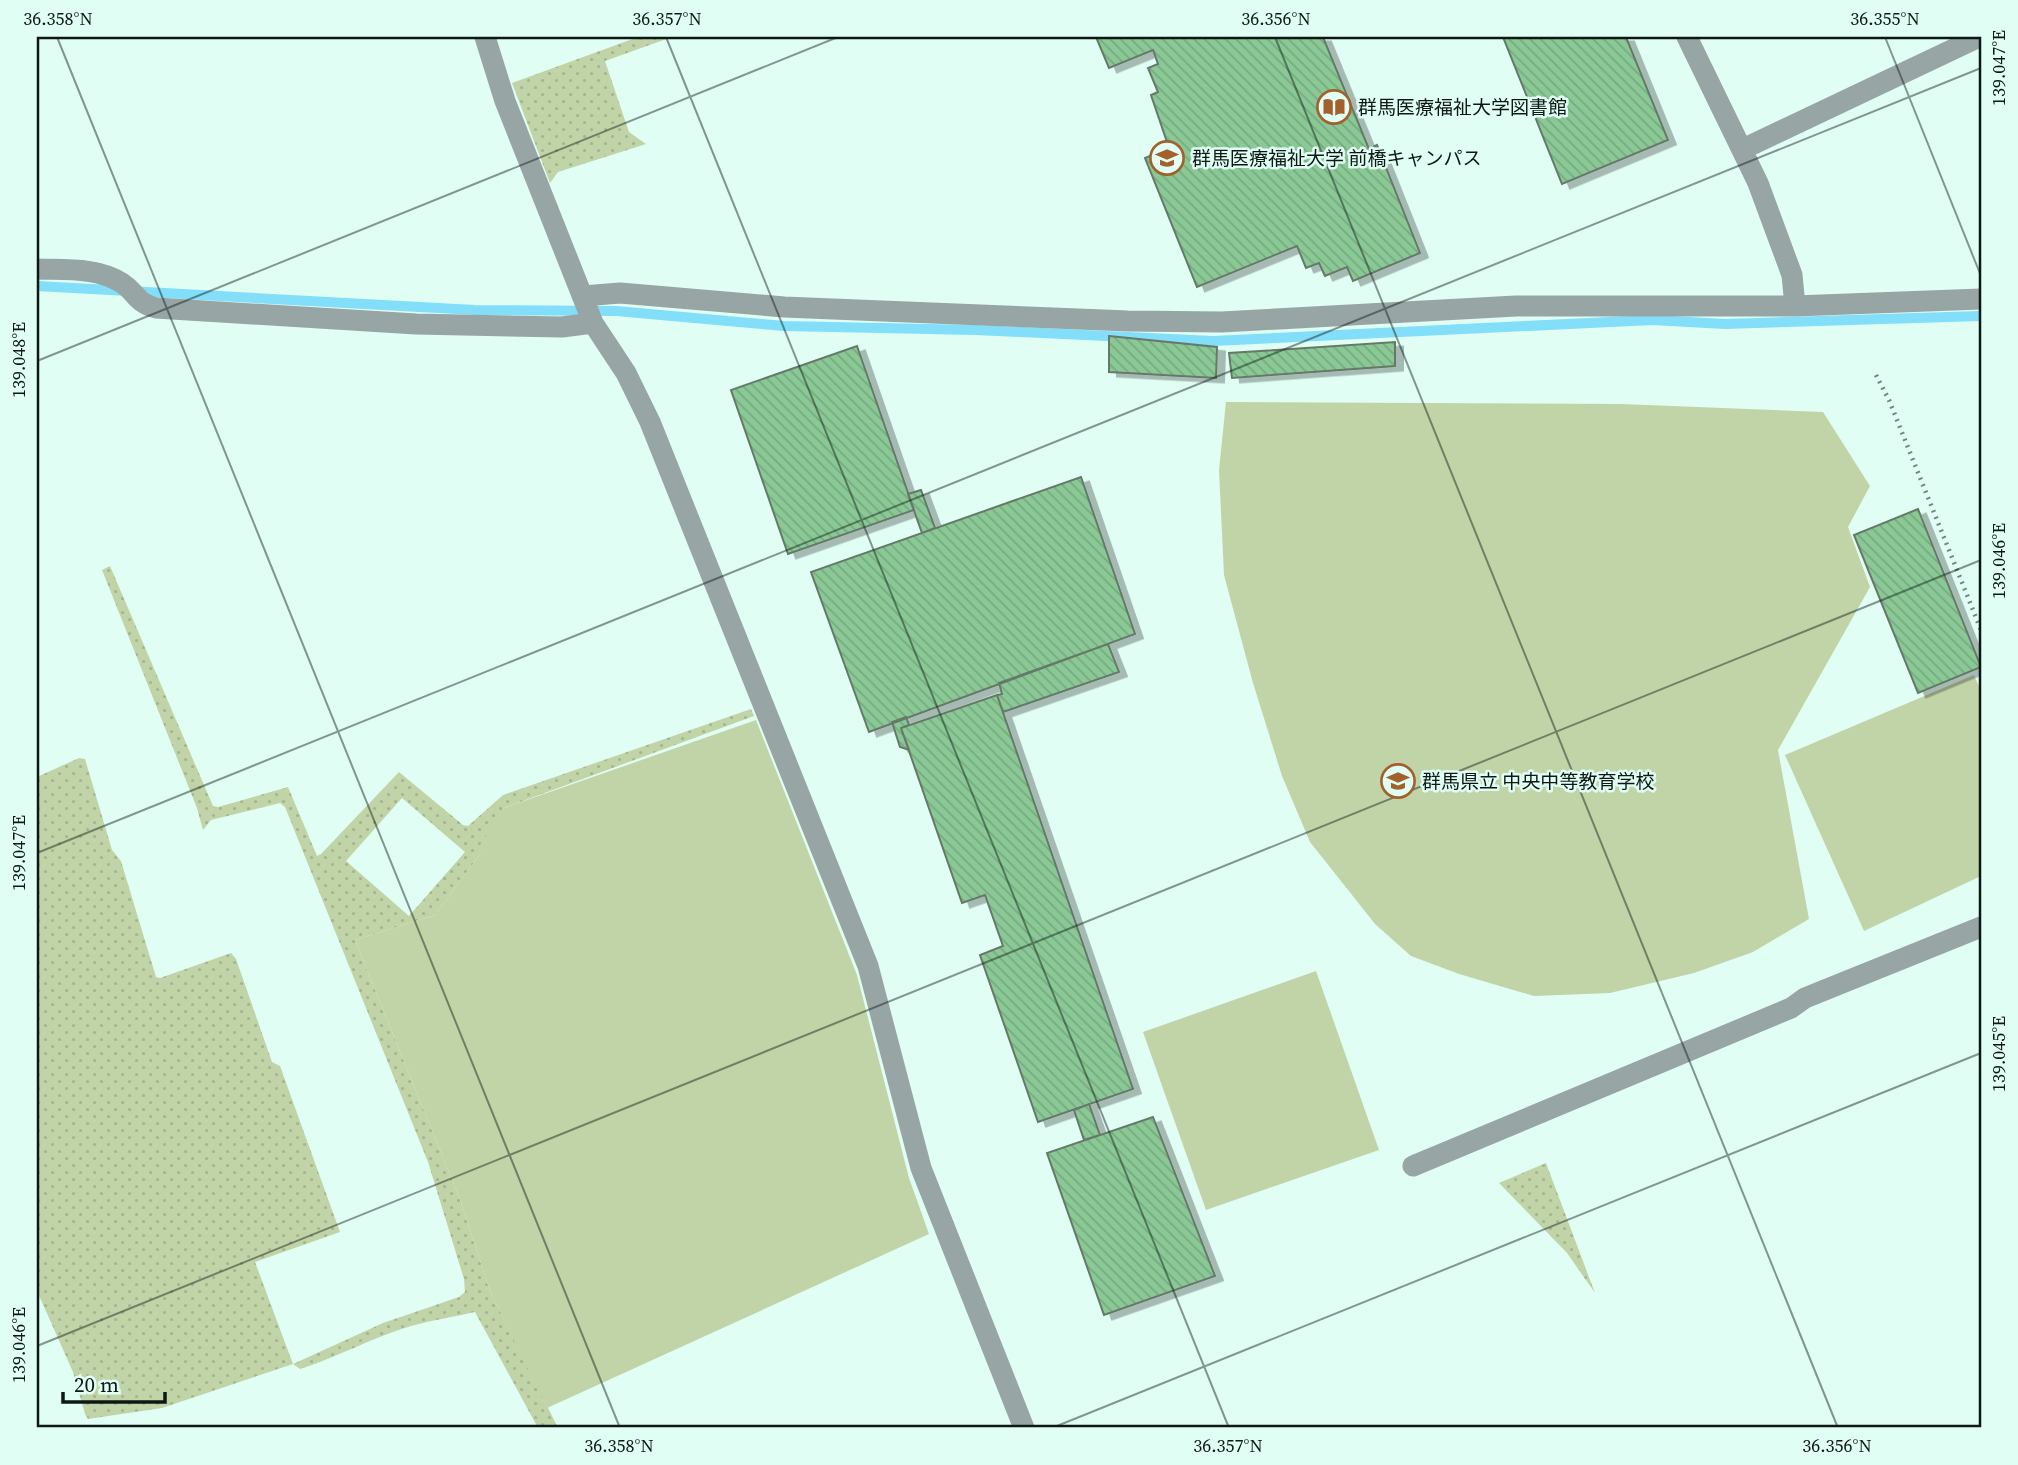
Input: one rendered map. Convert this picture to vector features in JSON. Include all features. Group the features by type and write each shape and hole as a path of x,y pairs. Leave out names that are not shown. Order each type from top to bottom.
{"street":[{"path":"485,37 505,101 588,310 626,373 645,411 868,966 921,1168 1024,1428"},
{"path":"1687,37 1743,149 1791,275 1795,306"},
{"path":"1743,149 1979,37"},
{"path":"37,269 103,273 125,285 135,299 144,305 156,308 416,324 562,327 620,293 784,307 1128,321 1222,322 1516,306 1653,303 1795,306 1981,299"},
{"path":"1413,1166 1791,1007 1805,998 1981,926"}],"path":[{"path":"1876,375 1889,400 1981,629"}],"green space":[{"path":"638,37 672,37 605,61 629,132 646,144 558,172 550,183 512,83"},
{"path":"1226,402 1621,404 1823,412 1870,486 1848,527 1870,587 1778,750 1809,919 1753,952 1694,973 1610,993 1534,996 1459,974 1411,956 1375,924 1310,842 1282,776 1224,575 1219,470"},
{"path":"110,566 213,806 218,807 288,787 317,856 399,772 463,825 468,826 503,795 751,709 754,716 504,808 481,853 435,915 355,940 461,1202 490,1291 558,1428 538,1428 475,1312 397,1331 300,1369 293,1364 383,1323 459,1297 465,1292 464,1279 428,1162 285,807 280,803 211,820 203,830 197,808 102,570","holes":["402,798 465,852 409,916 346,861"]},
{"path":"1974,675 1981,691 1981,876 1864,931 1785,755"},
{"path":"756,720 857,975 909,1178 929,1234 547,1408 490,1291 461,1202 355,940 435,915 481,853 478,848 504,808"},
{"path":"79,758 85,759 112,850 121,861 156,977 160,978 231,953 236,959 272,1062 280,1066 340,1232 255,1262 293,1364 162,1408 88,1419 73,1372 37,1291 37,777"},
{"path":"1316,971 1379,1150 1206,1210 1143,1032"},
{"path":"1546,1163 1595,1293 1567,1253 1499,1183"}],"building":[{"path":"1096,37 1323,37 1369,149 1377,145 1420,253 1353,281 1347,267 1325,276 1319,263 1306,268 1297,246 1197,287 1145,158 1169,148 1151,95 1158,92 1148,68 1158,64 1153,50 1109,68"},
{"path":"1503,37 1626,37 1668,140 1562,184"},
{"path":"1109,336 1217,347 1216,378 1109,372"},
{"path":"1395,342 1395,366 1232,378 1229,353"},
{"path":"857,346 914,510 788,554 731,390"},
{"path":"1081,477 1135,634 869,732 811,572"},
{"path":"921,490 935,528 922,533 908,494"},
{"path":"1918,509 1981,667 1918,693 1854,535"},
{"path":"1108,644 1119,672 1003,712 997,695 1002,694 999,683"},
{"path":"997,695 1133,1089 1038,1122 980,955 1003,946 985,895 962,903 901,728"},
{"path":"906,717 909,725 901,728 909,750 900,747 892,722"},
{"path":"1089,1104 1100,1135 1084,1140 1074,1110"},
{"path":"1153,1117 1215,1276 1104,1315 1047,1153"}],"waterway":[{"path":"37,286 475,310 616,311 784,326 976,330 1213,341 1652,320 1725,324 1981,316"}],"place":[{"name":"群馬医療福祉大学図書館","path":"1334,107"},
{"name":"群馬医療福祉大学 前橋キャンパス","path":"1167,158"},
{"name":"群馬県立 中央中等教育学校","path":"1398,781"}]}
